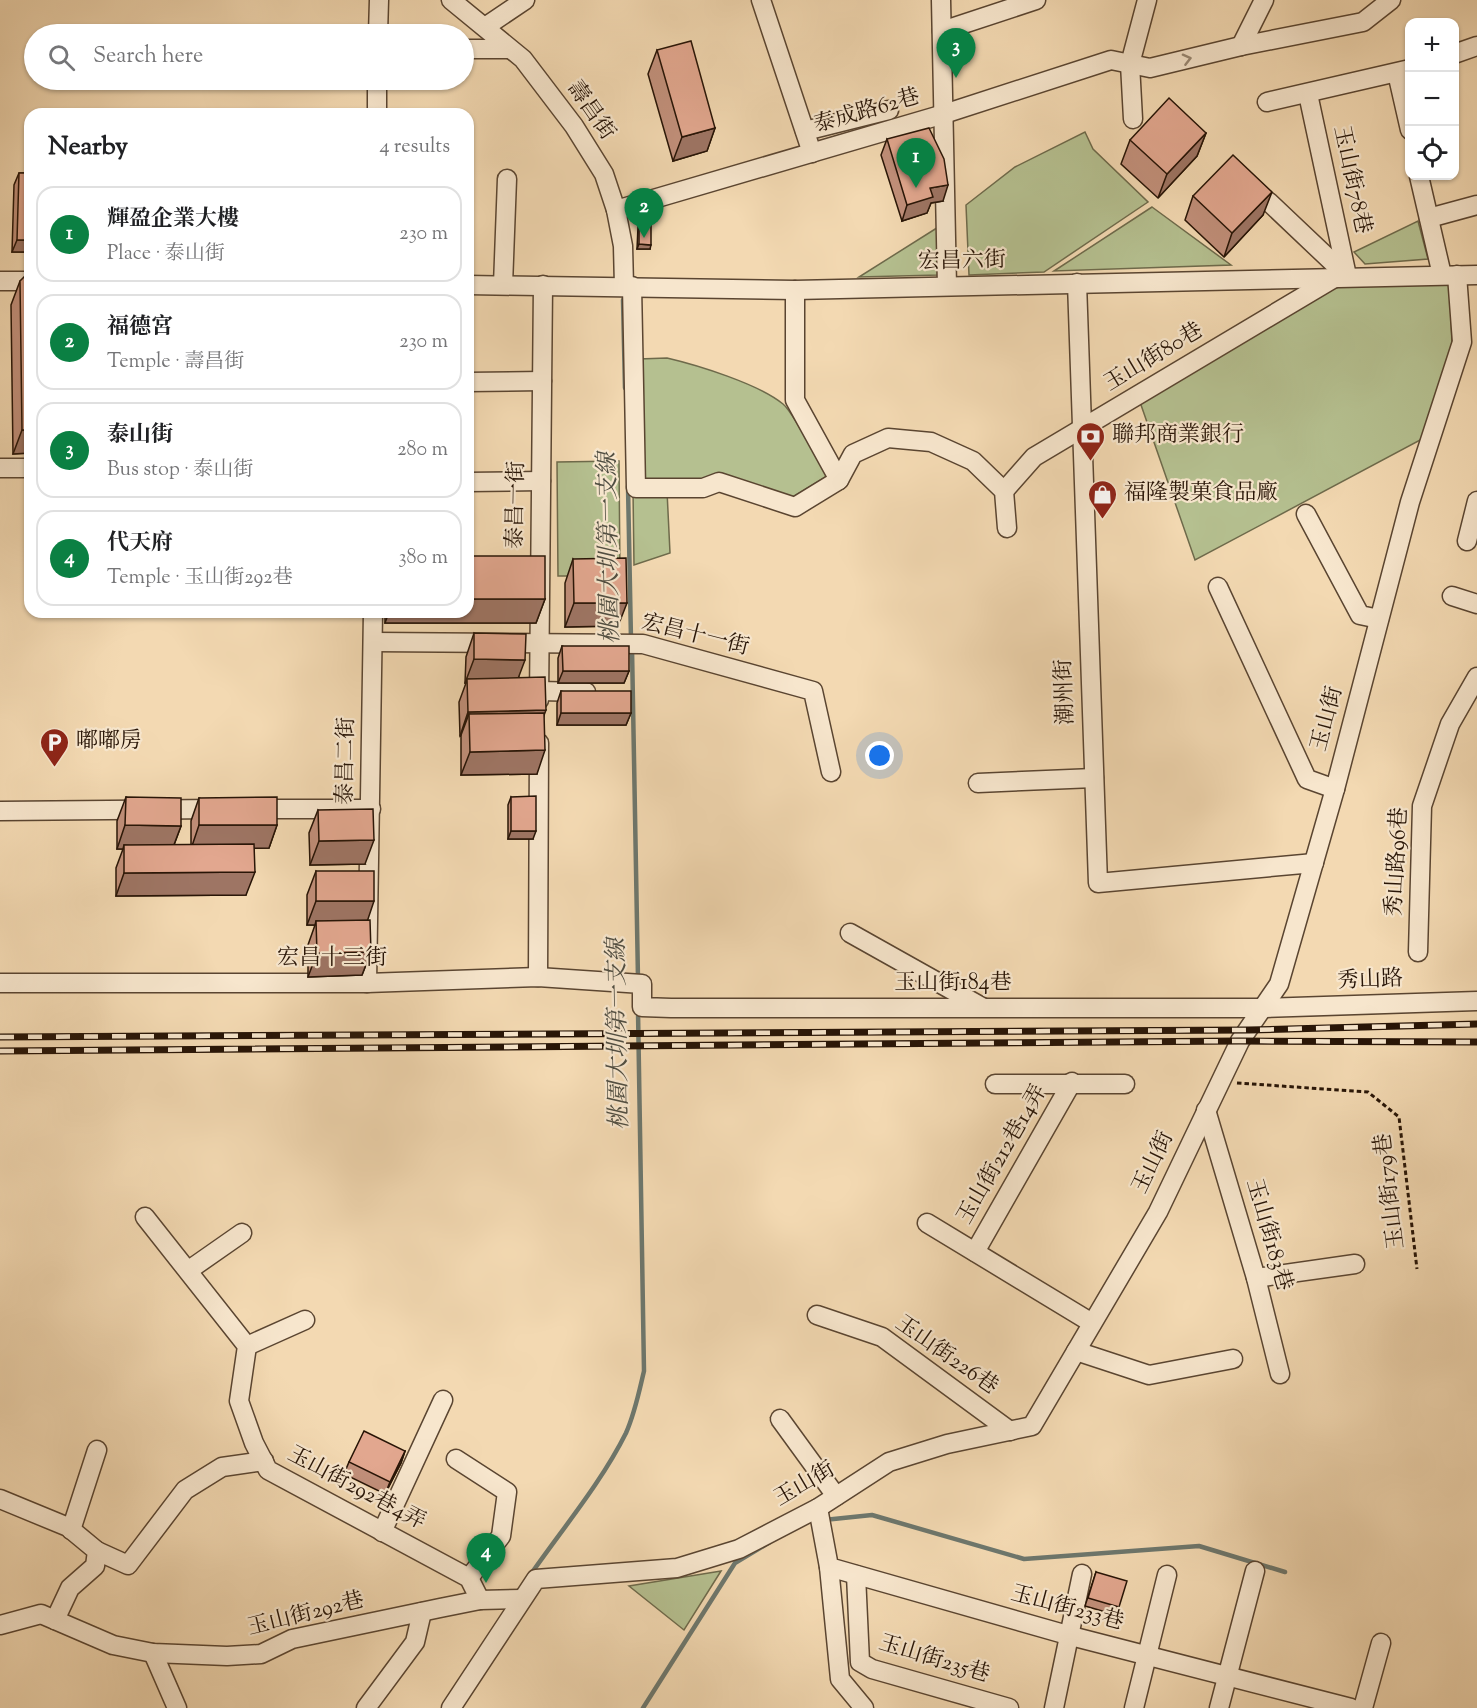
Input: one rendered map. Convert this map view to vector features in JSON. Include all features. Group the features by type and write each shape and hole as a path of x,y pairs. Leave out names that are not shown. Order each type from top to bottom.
{"street":[{"path":"378,24 379,0"},
{"name":"壽昌街","path":"451,0 485,27 507,49 523,59 574,126 604,174 616,210 622,246 636,488 703,488 719,482 795,507 839,480"},
{"path":"472,0 485,27 525,0"},
{"path":"761,0 812,153"},
{"path":"941,0 947,286"},
{"path":"942,31 1036,0"},
{"path":"1133,119 1130,64 1147,0"},
{"path":"1241,46 1264,0"},
{"name":"泰成路62巷","path":"616,210 944,114 1111,60 1150,68 1241,46 1363,22 1391,0"},
{"path":"1459,53 1477,47"},
{"path":"474,49 507,49"},
{"path":"1267,102 1403,71 1410,126"},
{"path":"377,90 377,108"},
{"name":"玉山街78巷","path":"1308,94 1342,276"},
{"path":"805,132 889,110"},
{"path":"503,285 507,179"},
{"name":"玉山街","path":"451,1708 536,1579 677,1568 739,1549 820,1516 836,1496 889,1462 947,1444 1032,1426 1158,1212 1240,1041 1280,984 1335,789 1410,502 1462,342 1449,275 1428,218 1420,180"},
{"path":"1269,202 1342,276"},
{"path":"1428,218 1477,205"},
{"path":"1449,275 1477,275"},
{"name":"宏昌六街","path":"474,285 795,290 1449,275"},
{"name":"玉山街80巷","path":"1004,491 1034,457 1342,276"},
{"path":"0,281 24,281"},
{"name":"潮州街","path":"1077,283 1098,883 1314,863"},
{"name":"泰昌一街","path":"538,977 543,285"},
{"path":"795,290 795,400 839,480"},
{"path":"474,382 542,381"},
{"path":"839,480 853,454 888,438 930,442 973,462 1004,491 1007,528"},
{"path":"0,468 24,468"},
{"path":"474,482 541,481"},
{"path":"1467,541 1477,501"},
{"path":"1306,514 1360,615 1379,619"},
{"path":"520,558 540,558"},
{"path":"1218,586 1307,779 1335,789"},
{"path":"1452,597 1477,604"},
{"name":"泰昌二街","path":"367,983 373,618"},
{"name":"宏昌十一街","path":"373,642 631,644 813,691 831,772"},
{"name":"秀山路96巷","path":"1418,952 1422,806 1450,724 1477,677"},
{"path":"539,691 609,692"},
{"path":"978,783 1094,778"},
{"path":"0,811 371,809"},
{"path":"850,933 983,1008"},
{"name":"宏昌十三街","path":"0,983 367,983 538,977 636,983 642,1007"},
{"name":"秀山路","path":"1265,1008 1477,1001"},
{"name":"玉山街184巷","path":"642,1007 1265,1008"},
{"path":"995,1084 1072,1082 1125,1084"},
{"name":"玉山街212巷14弄","path":"975,1252 1072,1082"},
{"name":"玉山街183巷","path":"1206,1110 1256,1278 1280,1374"},
{"path":"145,1217 247,1346 305,1320"},
{"path":"927,1223 1092,1323"},
{"path":"189,1270 242,1233"},
{"path":"1256,1278 1355,1264"},
{"name":"玉山街226巷","path":"817,1315 882,1337 1010,1431"},
{"name":"玉山街292巷4弄","path":"247,1346 239,1401 268,1470 468,1578"},
{"path":"1076,1351 1149,1375 1233,1359"},
{"path":"382,1532 443,1400"},
{"path":"780,1419 836,1496"},
{"path":"71,1530 97,1450"},
{"path":"456,1459 507,1492 501,1536 468,1578 481,1600"},
{"path":"0,1499 71,1530 97,1551 128,1565 185,1490 222,1467 264,1461"},
{"path":"820,1516 829,1567 840,1679 864,1708"},
{"path":"55,1620 69,1588 96,1566 97,1551"},
{"name":"玉山街233巷","path":"829,1567 1071,1636 1351,1708"},
{"path":"1219,1708 1255,1572"},
{"path":"1054,1708 1071,1636 1082,1574"},
{"name":"玉山街235巷","path":"855,1575 860,1662 872,1669 1009,1708"},
{"path":"1134,1708 1167,1575"},
{"name":"玉山街292巷","path":"0,1625 41,1614 113,1645 153,1653 227,1656 261,1654 292,1639 481,1600 521,1600"},
{"path":"366,1708 415,1642 422,1612"},
{"path":"1363,1708 1381,1643"},
{"path":"153,1653 177,1708"}],"path":[{"name":"玉山街179巷","path":"1220,1082 1368,1092 1399,1117 1417,1269"}],"green space":[{"path":"1085,132 1093,149 1148,202 1044,272 969,275 966,205 1015,167"},
{"path":"1152,207 1231,265 1054,271"},
{"path":"1418,221 1428,259 1365,264 1354,252"},
{"path":"940,226 939,275 859,277"},
{"path":"1337,284 1450,284 1452,347 1424,438 1195,560 1140,402"},
{"path":"667,358 711,370 744,383 759,389 783,404 827,476 791,498 699,480 640,481 639,359"},
{"path":"619,461 620,576 558,576 557,462"},
{"path":"633,490 667,491 670,553 634,565"},
{"path":"721,1571 684,1630 629,1586"}],"building":[{"path":"691,41 715,128 682,137 657,50"},
{"path":"1169,98 1206,133 1167,174 1130,140"},
{"path":"929,128 944,159 948,185 930,188 933,197 907,205 887,139"},
{"path":"1233,155 1272,192 1232,233 1193,196"},
{"path":"19,173 24,173 24,240 17,240"},
{"path":"639,223 651,223 651,245 639,244"},
{"path":"24,277 24,430 22,430 20,281"},
{"path":"474,556 545,556 545,599 474,599"},
{"path":"626,558 627,603 574,603 573,559"},
{"path":"474,633 526,634 525,660 474,659"},
{"path":"562,646 629,646 629,671 563,671"},
{"path":"545,677 546,710 468,712 467,679"},
{"path":"561,691 631,691 631,713 561,713"},
{"path":"544,713 545,750 470,752 469,714"},
{"path":"536,796 536,831 511,831 511,797"},
{"path":"126,797 181,798 181,826 125,825"},
{"path":"277,797 277,825 199,825 199,798"},
{"path":"373,809 374,840 319,841 318,810"},
{"path":"254,844 255,872 124,873 124,845"},
{"path":"316,871 374,871 374,901 316,901"},
{"path":"370,920 371,952 317,953 316,921"},
{"path":"364,1431 405,1451 390,1482 349,1462"},
{"path":"1096,1572 1127,1581 1119,1607 1088,1598"}],"waterway":[{"name":"桃園大圳第一支線","path":"623,300 625,388"},
{"name":"桃園大圳第一支線","path":"628,486 631,640"},
{"name":"桃園大圳第一支線","path":"632,648 638,979"},
{"name":"桃園大圳第一支線","path":"531,1574 616,1452 632,1418 644,1371 638,1011"},
{"path":"824,1520 872,1515 1024,1559 1199,1546 1285,1572"},
{"path":"643,1708 735,1563 770,1542"}],"railway":[{"path":"0,1037 1249,1030 1477,1024"},
{"path":"0,1051 1240,1041 1477,1042"}],"place":[{"name":"泰山街","path":"956,78"},
{"name":"輝盈企業大樓","path":"916,188"},
{"name":"福德宮","path":"644,238"},
{"name":"聯邦商業銀行","path":"1091,462"},
{"name":"福隆製菓食品廠","path":"1103,520"},
{"name":"嘟嘟房","path":"55,768"},
{"name":"代天府","path":"486,1583"}]}
